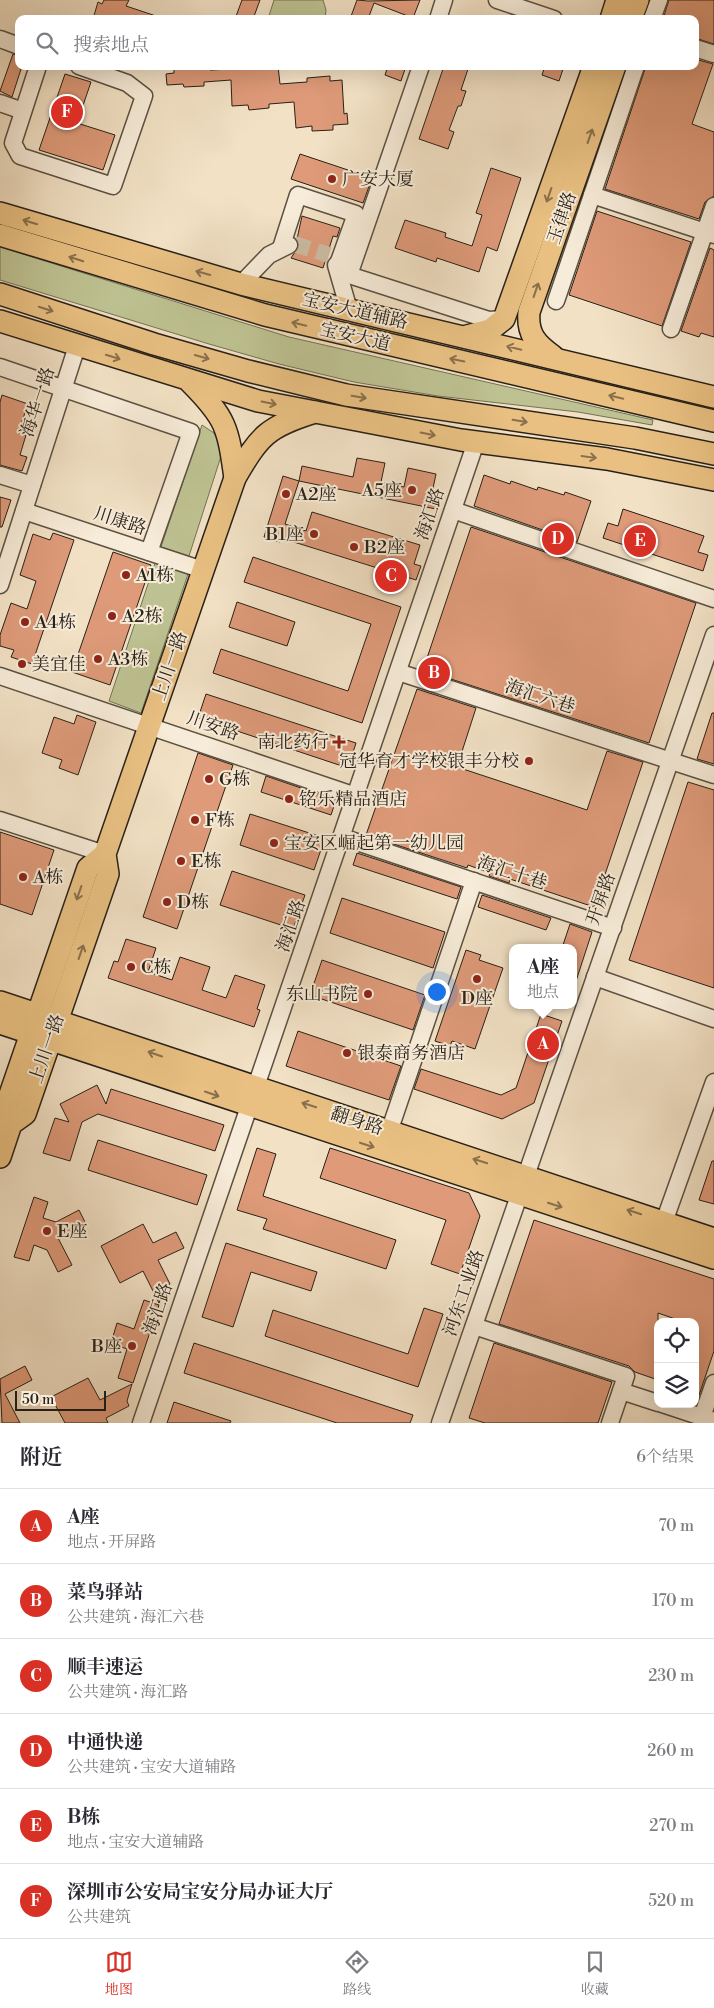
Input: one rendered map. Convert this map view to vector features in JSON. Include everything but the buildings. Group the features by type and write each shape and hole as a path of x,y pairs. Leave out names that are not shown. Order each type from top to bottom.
{"main road":[{"path":"612,15 617,0"},
{"path":"632,15 638,0"},
{"name":"玉律路","path":"504,319 593,70"},
{"name":"玉律路","path":"558,359 539,346 532,336 528,326 528,312 613,70"},
{"name":"宝安大道辅路","path":"0,213 241,284 714,396"},
{"path":"57,230 172,289"},
{"name":"宝安大道","path":"0,235 172,289 348,336 652,405 714,421"},
{"path":"0,294 248,371 346,395 635,438 714,454"},
{"path":"465,336 485,333 504,319"},
{"path":"0,321 258,401 476,442 607,460 714,480"},
{"name":"上川一路","path":"187,379 214,406 223,422 229,440 234,478"},
{"path":"652,405 714,402"},
{"name":"上川一路","path":"0,1157 11,1124 25,1114 30,1067 58,986 108,874 105,854 234,478 252,449 267,432 288,421 315,412"},
{"path":"635,438 714,474"},
{"path":"0,1002 24,1004 58,986 72,1018 80,1026 87,1042 73,1050 54,1054 30,1067 15,1035 0,1024"},
{"name":"翻身路","path":"0,1002 44,1027 252,1097 523,1185 664,1222 714,1239"},
{"name":"翻身路","path":"0,1024 44,1027"},
{"name":"翻身路","path":"252,1097 389,1132 714,1258"}],"street":[{"path":"439,15 444,0"},
{"path":"497,0 542,15"},
{"path":"653,15 659,0"},
{"path":"0,40 15,45"},
{"path":"699,49 714,54"},
{"path":"37,70 13,143 20,156 113,186 144,96 127,83 90,70"},
{"path":"420,70 349,275 489,320 504,319"},
{"path":"556,300 635,70"},
{"path":"0,103 23,110"},
{"path":"592,194 709,234"},
{"path":"241,284 269,254 287,246 298,195 356,214 333,261 349,310"},
{"path":"672,329 709,234 714,206"},
{"name":"海华一路","path":"0,584 77,346"},
{"path":"0,367 191,432 149,552"},
{"name":"海汇路","path":"141,1423 476,442"},
{"path":"0,475 32,485"},
{"path":"453,510 714,599"},
{"name":"川康路","path":"24,511 202,570"},
{"name":"开屏路","path":"523,1185 714,634"},
{"name":"海汇六巷","path":"398,672 714,775"},
{"name":"川安路","path":"0,676 356,796"},
{"path":"0,820 105,854"},
{"name":"海汇十巷","path":"342,837 612,928"},
{"path":"389,1132 474,881"},
{"path":"596,977 714,1019"},
{"path":"664,1222 714,1082"},
{"name":"河东工业路","path":"440,1423 523,1185"},
{"path":"474,1326 626,1376 610,1423"},
{"path":"674,1408 708,1419 714,1382"},
{"path":"621,1391 654,1402"}],"green space":[{"path":"274,0 323,0 326,10 325,15 269,15"},
{"path":"0,247 289,337 653,420 652,425 578,412 438,396 354,382 279,364 0,280"},
{"path":"202,425 214,433 223,450 189,556 161,547"},
{"path":"155,563 188,574 141,713 109,701"}],"tunnel":[{"path":"294,244 329,255"}],"place":[{"name":"深圳市公安局宝安分局办证大厅","path":"67,112"},
{"name":"广安大厦","path":"332,179"},
{"name":"A5座","path":"412,490"},
{"name":"A2座","path":"286,494"},
{"name":"B1座","path":"314,534"},
{"name":"中通快递","path":"558,539"},
{"name":"B栋","path":"640,541"},
{"name":"B2座","path":"354,547"},
{"name":"A1栋","path":"126,575"},
{"name":"顺丰速运","path":"391,576"},
{"name":"A2栋","path":"112,616"},
{"name":"A4栋","path":"25,622"},
{"name":"A3栋","path":"98,659"},
{"name":"美宜佳","path":"22,664"},
{"name":"菜鸟驿站","path":"434,673"},
{"name":"南北药行","path":"339,742"},
{"name":"冠华育才学校银丰分校","path":"529,761"},
{"name":"G栋","path":"209,779"},
{"name":"铭乐精品酒店","path":"289,799"},
{"name":"F栋","path":"195,820"},
{"name":"宝安区崛起第一幼儿园","path":"274,843"},
{"name":"E栋","path":"181,861"},
{"name":"A栋","path":"23,877"},
{"name":"D栋","path":"167,902"},
{"name":"C栋","path":"131,967"},
{"name":"D座","path":"477,979"},
{"name":"东山书院","path":"368,994"},
{"name":"A座","path":"543,1044"},
{"name":"银泰商务酒店","path":"347,1053"},
{"name":"E座","path":"47,1231"},
{"name":"B座","path":"132,1346"}]}
